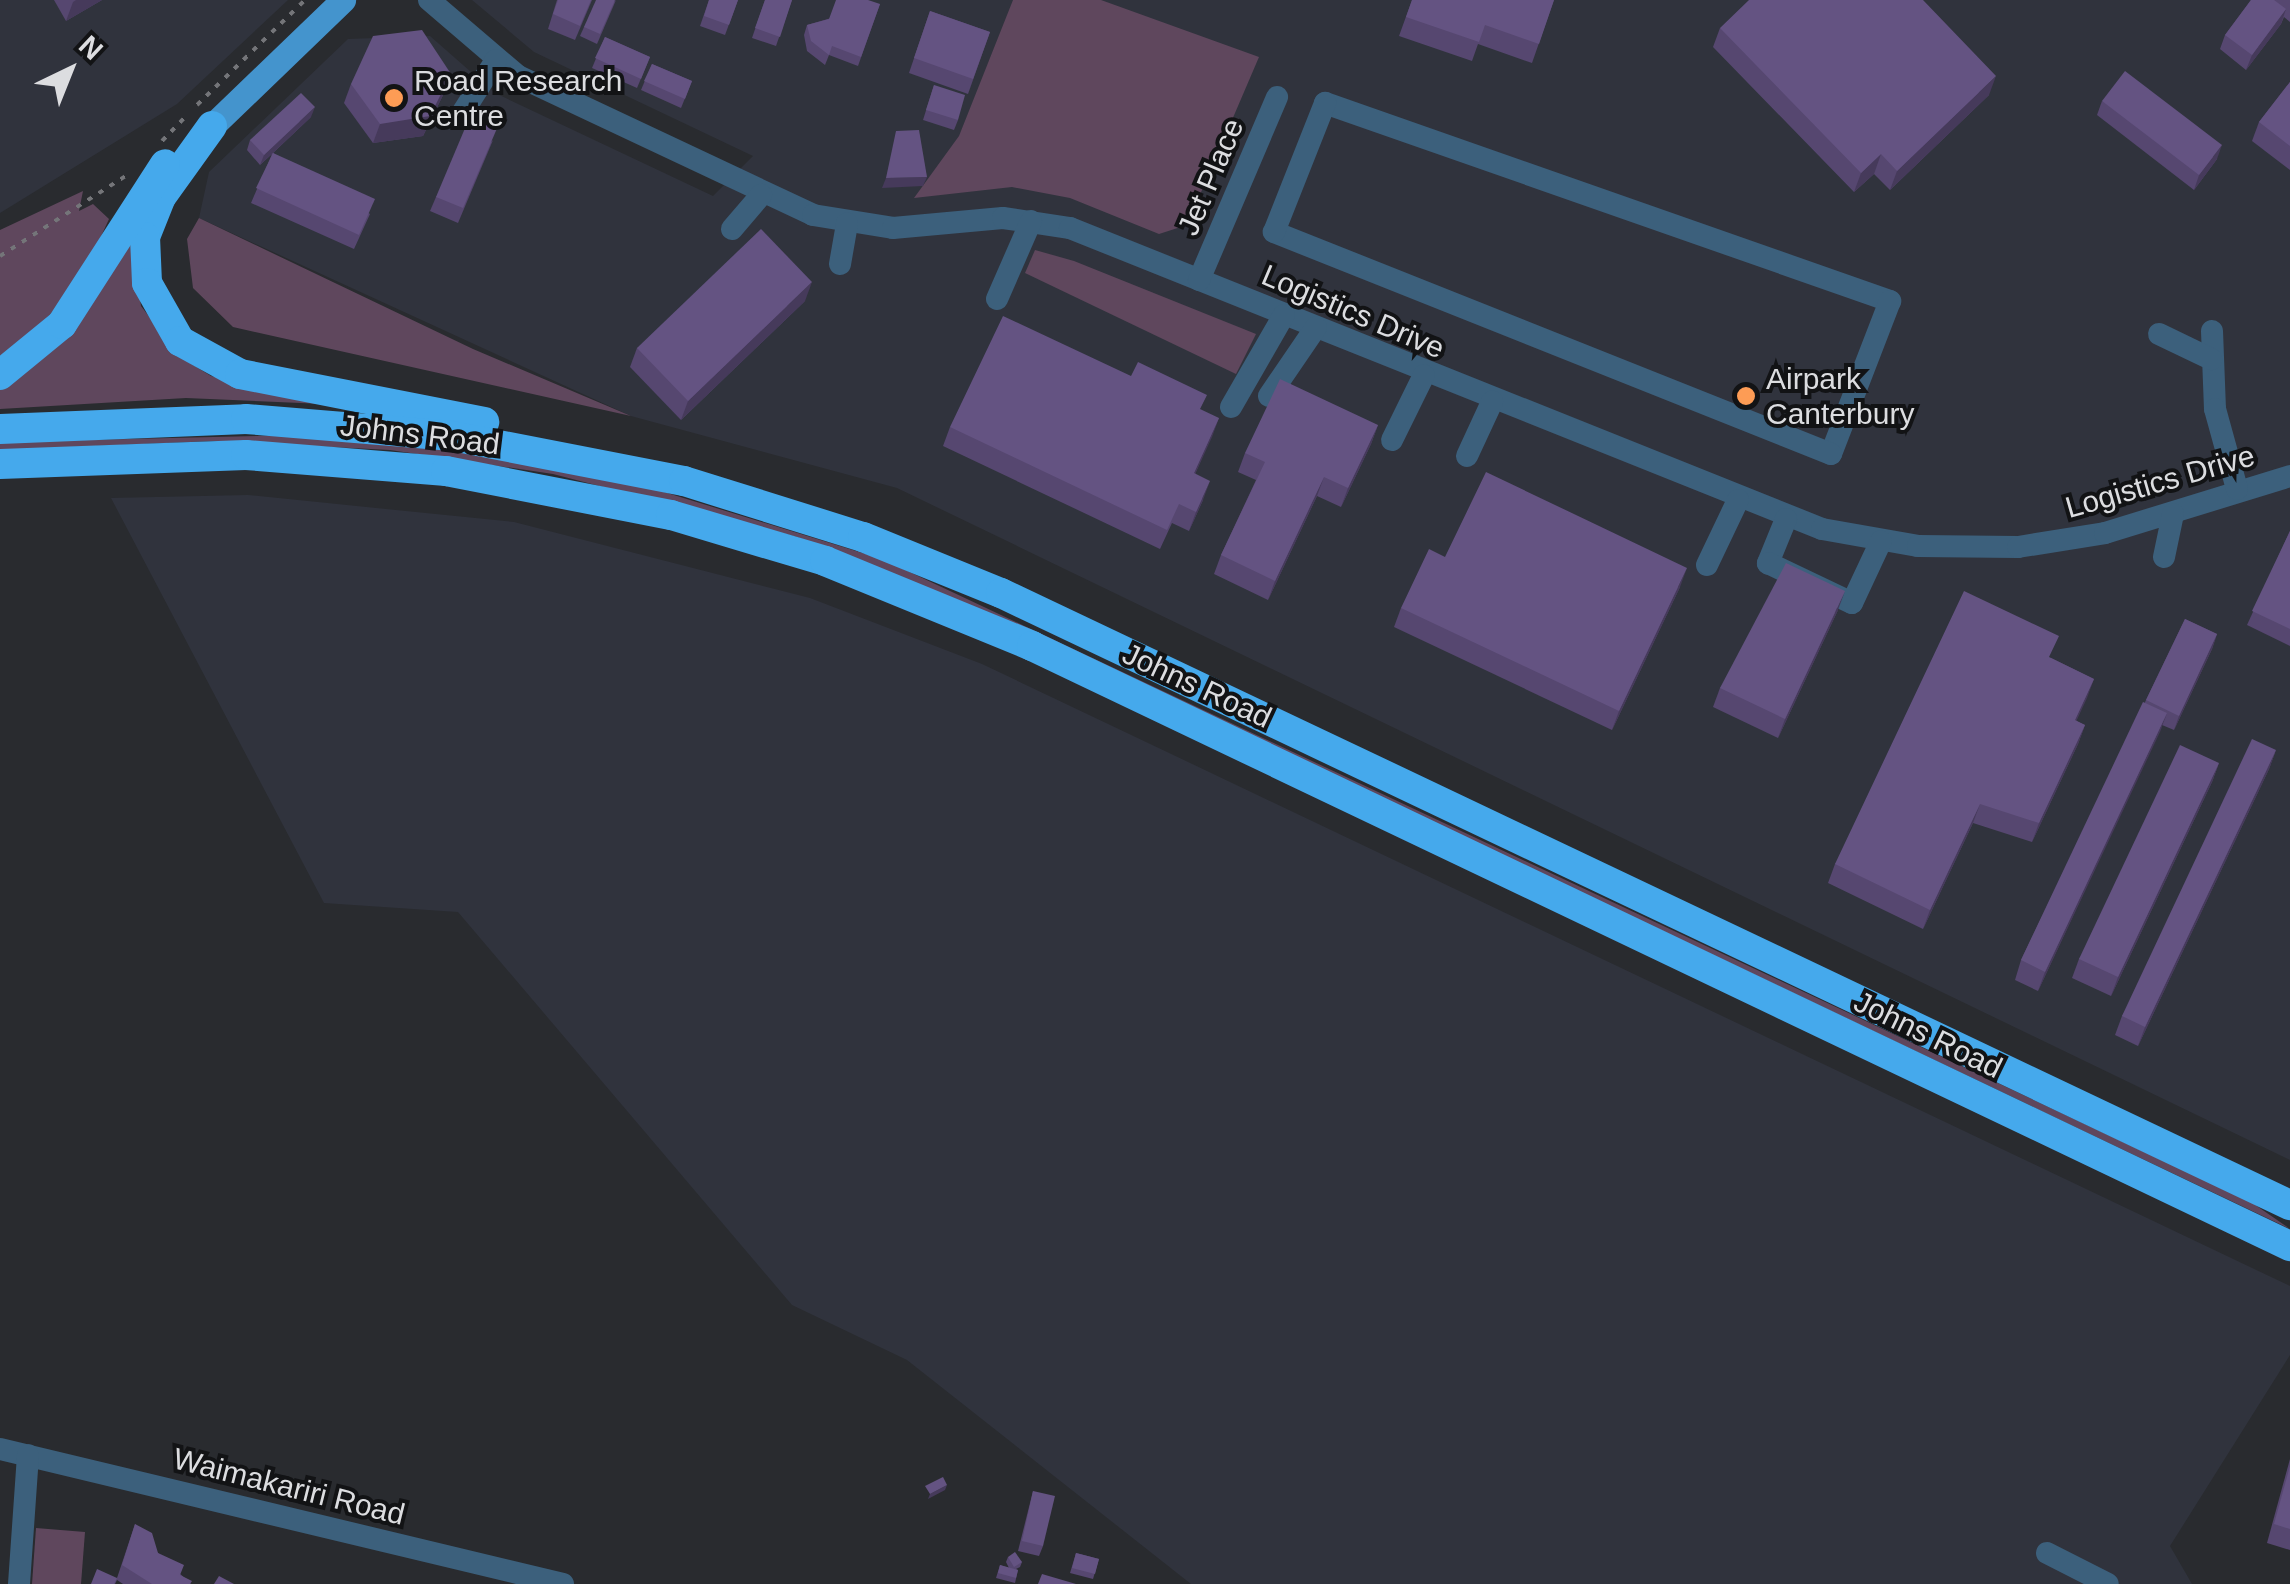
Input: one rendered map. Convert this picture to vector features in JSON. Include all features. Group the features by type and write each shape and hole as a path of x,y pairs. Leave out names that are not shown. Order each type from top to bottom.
{"highway":[{"path":"0,375 62,324 138,195 212,126"},
{"path":"212,126 161,197 143,252 157,308 197,354 240,374 757,485 828,507 1001,593"},
{"name":"Johns Road","path":"0,429 198,418 452,436 701,486 1001,593 2290,1205"},
{"name":"Johns Road","path":"0,464 200,454 446,471 654,511 825,561 1032,646 2290,1246"}],"main road":[{"path":"212,126 343,0"}],"street":[{"name":"Logistics Drive","path":"428,0 496,60 761,195 847,224 1031,221 1199,280 1424,375 1786,519 1881,541 2018,547 2173,514 2237,488 2290,476"},
{"path":"462,115 496,60"},
{"name":"Jet Place","path":"1199,280 1277,97"},
{"path":"1324,103 1890,301 1831,454 1274,232 1324,103"},
{"path":"732,230 761,195"},
{"path":"996,299 1031,221"},
{"path":"840,264 847,224"},
{"path":"1231,407 1284,315"},
{"path":"1270,396 1316,327"},
{"path":"2212,331 2211,359 2237,488"},
{"path":"2159,334 2211,359"},
{"path":"1392,440 1424,375"},
{"path":"1467,456 1492,402"},
{"path":"1707,565 1738,500"},
{"path":"2164,556 2173,514"},
{"path":"1786,519 1768,563 1852,603 1881,541"},
{"name":"Waimakariri Road","path":"0,1449 563,1584"},
{"path":"19,1584 28,1456"},
{"path":"2046,1553 2108,1584"}],"path":[{"path":"154,150 306,0"},
{"path":"0,256 134,170"}],"shaded area":[{"path":"0,0 288,0 177,104 0,213"},
{"path":"472,0 2290,0 2290,1160 897,488 631,416 199,218 209,172 348,39 430,36 495,93 713,196 753,156 534,52"},
{"path":"1013,0 1101,0 1259,57 1187,225 1159,234 1070,198 1012,187 914,198 959,136"},
{"path":"83,191 79,211 93,204 109,219 86,269 42,325 0,356 0,230"},
{"path":"199,218 473,349 631,416 233,327 193,288 187,239"},
{"path":"130,225 141,306 180,357 211,376 347,405 186,398 0,409 0,387"},
{"path":"1035,250 1074,261 1256,334 1236,374 1025,273"},
{"path":"294,435 474,452 638,484 882,559 2251,1202 2290,1229 1044,637 797,537 553,474 390,450 214,441 0,450 0,442"},
{"path":"248,495 514,522 810,598 982,664 2290,1286 2290,1355 2170,1546 2192,1584 1191,1584 907,1360 792,1305 458,912 324,903 111,498"},
{"path":"36,1528 85,1532 81,1584 32,1584"}],"building":[{"path":"558,0 591,0 580,26 553,14"},
{"path":"596,0 615,0 600,34 584,27"},
{"path":"709,0 738,0 729,25 704,16"},
{"path":"765,0 792,0 780,37 755,28"},
{"path":"836,0 880,4 861,57 832,46 829,55 811,41 807,25 829,19"},
{"path":"1412,0 1554,0 1539,44 1485,25 1479,42 1406,17"},
{"path":"1749,0 1923,0 1996,76 1897,171 1881,154 1861,173 1720,28"},
{"path":"2251,0 2274,0 2286,9 2252,55 2225,35"},
{"path":"930,11 990,32 973,79 914,58"},
{"name":"Road Research Centre","path":"422,30 451,74 430,116 380,124 351,84 373,36"},
{"path":"605,37 650,57 641,79 595,58"},
{"path":"652,64 692,81 685,99 644,81"},
{"path":"2125,71 2222,145 2199,175 2102,101"},
{"path":"2290,82 2290,146 2259,122"},
{"path":"934,85 965,95 958,120 926,110"},
{"path":"301,93 315,107 264,155 250,140"},
{"path":"471,114 498,126 463,208 436,197"},
{"path":"919,130 927,177 886,178 896,131"},
{"path":"273,153 375,199 359,235 256,188"},
{"path":"761,229 812,282 688,401 637,348"},
{"path":"1003,316 1131,376 1138,362 1207,395 1200,409 1219,418 1194,473 1210,481 1196,512 1179,504 1167,530 950,427"},
{"path":"1280,379 1378,425 1348,488 1324,477 1275,581 1221,555 1265,462 1245,453"},
{"path":"1486,472 1687,568 1619,711 1401,608 1429,549 1445,557"},
{"path":"2290,531 2290,629 2252,611"},
{"path":"1786,563 1845,591 1785,719 1720,688"},
{"path":"1964,591 2059,636 2049,657 2094,679 2075,720 2085,725 2039,823 1980,804 1930,910 1835,864"},
{"path":"2185,619 2217,634 2179,716 2146,700"},
{"path":"2143,702 2167,713 2045,972 2021,960"},
{"path":"2252,739 2276,750 2145,1027 2122,1016"},
{"path":"2180,745 2219,763 2118,977 2079,959"},
{"path":"2290,1466 2290,1529 2274,1524"},
{"path":"943,1477 947,1485 930,1494 925,1486"},
{"path":"1033,1491 1055,1496 1043,1546 1022,1541"},
{"path":"135,1524 152,1533 158,1553 184,1565 180,1575 192,1581 190,1584 152,1584 122,1565"},
{"path":"1015,1552 1022,1562 1014,1567 1008,1557"},
{"path":"1076,1553 1099,1559 1095,1574 1072,1568"},
{"path":"1000,1565 1018,1570 1016,1578 998,1573"},
{"path":"97,1569 117,1578 114,1584 91,1584"},
{"path":"1042,1574 1076,1584 1038,1584"},
{"path":"219,1576 234,1584 214,1584"}],"place":[{"name":"Road Research Centre","path":"394,98"},
{"name":"Airpark Canterbury","path":"1746,396"}]}
